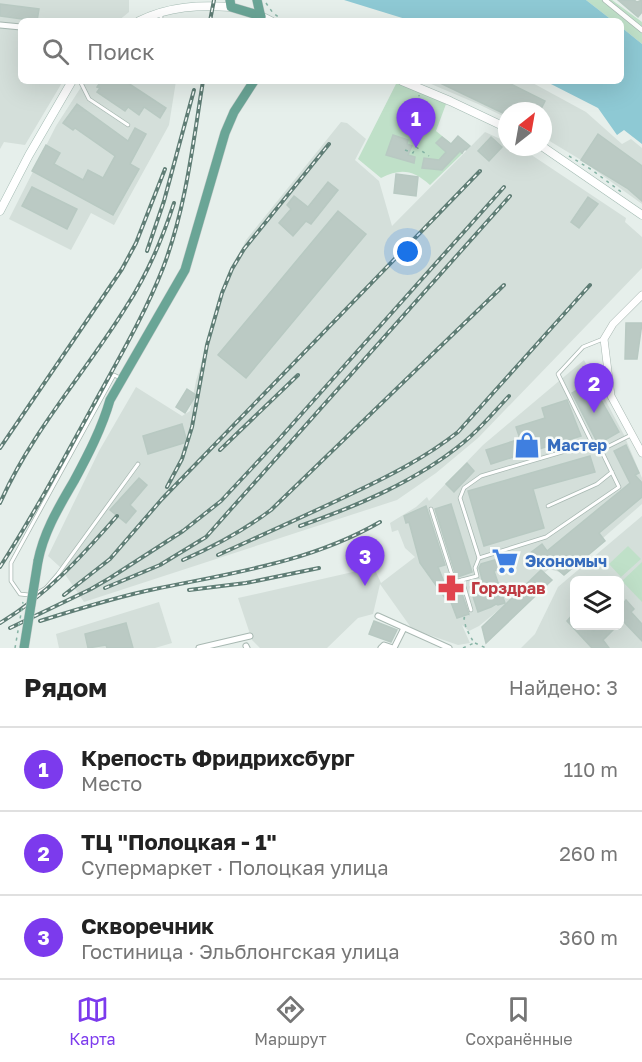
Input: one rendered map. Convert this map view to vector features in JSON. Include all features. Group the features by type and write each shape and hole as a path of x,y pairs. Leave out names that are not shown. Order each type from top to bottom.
{"main road":[{"path":"208,6 216,0"},
{"path":"257,0 262,18"},
{"path":"146,18 161,11 231,3 262,18"},
{"path":"0,211 70,84"},
{"path":"24,648 41,544 90,450 121,379 185,270 225,133 234,112 252,84"},
{"path":"409,84 498,124"},
{"path":"552,153 642,215"}],"street":[{"path":"605,0 642,30"},
{"path":"0,25 18,27"},
{"path":"642,295 613,324 604,339 611,396 642,453"},
{"path":"378,616 449,648"},
{"path":"381,648 384,645 394,648 404,628"},
{"path":"199,648 222,645 250,636"}],"lane":[{"path":"161,11 161,18"},
{"path":"82,84 89,99 128,125"},
{"path":"594,447 558,374 583,347 604,339"},
{"path":"121,379 114,375 11,563 11,581 20,594 36,594 52,581 138,464"},
{"path":"601,450 631,435"},
{"path":"431,509 453,578 458,581 477,576 475,568 479,558 460,498 464,488 481,476 586,445 601,450 619,487 546,537 479,558"},
{"path":"548,506 597,484 612,472"},
{"path":"462,580 471,610"}],"path":[{"path":"265,0 273,13 280,18"},
{"path":"405,150 413,153 423,130 418,88"},
{"path":"416,147 429,156"},
{"path":"567,155 626,195"},
{"path":"15,648 23,603"},
{"path":"471,610 471,614 464,618 466,628 474,643 486,648"},
{"path":"463,648 474,643"}],"shaded area":[{"path":"0,0 129,0 129,12 122,18 18,18 18,84 61,84 25,145 4,142 0,149"},
{"path":"83,84 176,84 169,125 114,225 91,213 71,250 9,219 56,126"},
{"path":"431,84 535,84 586,112 622,144 631,139 642,148 642,204 581,160 552,142 552,102 498,102 498,114"},
{"path":"341,122 347,123 366,139 355,160 379,181 392,226 485,132 498,138 498,156 533,156 626,218 625,222 642,237 642,268 478,438 436,473 397,500 84,602 60,567 48,556 99,451 136,387 182,416 190,411 196,381 224,286 246,240"},
{"path":"584,360 624,435 642,478 642,504 563,573 549,569 479,626 469,631 462,625 470,643 458,645 412,629 380,584 373,614 358,618 327,648 260,648 252,640 238,598 366,569 376,572 381,583 415,557 405,548 398,530 392,532 390,523 416,507 427,497 429,501 483,445"},
{"path":"642,516 642,648 521,648 535,634 558,587 570,577 570,630 624,630 624,576 571,576"},
{"path":"159,602 172,643 155,648 59,648 56,634"}],"green space":[{"path":"586,0 612,0 642,22 642,44 624,29 624,18 609,18"},
{"path":"396,84 401,84 446,104 436,131 463,153 430,185 418,176 407,172 381,178 358,159"},
{"path":"628,546 641,559 622,576 609,564"},
{"path":"642,562 642,602 624,583 624,579"}],"water":[{"path":"344,0 586,0 609,18 402,18"},
{"path":"624,29 642,44 642,144 624,130 617,135 598,108 551,84 624,84"}],"building":[{"path":"618,0 637,2 642,0 642,12 638,17"},
{"path":"0,4 39,9 38,18 0,16"},
{"path":"99,84 130,84 166,108 160,118 144,107 139,115 128,107 125,111 97,92 100,88 97,87"},
{"path":"442,84 511,84 545,101 498,102 498,111"},
{"path":"77,104 128,141 135,128 146,134 130,164 139,169 113,215 32,171 46,145 60,153 54,164 83,180 88,170 103,178 115,156 75,128 73,130 63,123"},
{"path":"598,134 642,166 642,201 627,188 581,160"},
{"path":"393,135 408,140 407,144 412,146 408,155 415,157 414,163 386,155"},
{"path":"458,136 470,146 466,150 462,153 460,151 442,170 422,168 424,158 439,160 446,152 436,143 442,137 451,144"},
{"path":"491,137 498,143 498,151 489,161 478,151"},
{"path":"396,174 418,177 416,196 394,193"},
{"path":"328,182 338,190 311,224 306,221 293,236 279,223 291,209 287,205 294,196 308,207"},
{"path":"32,187 77,209 67,229 22,206"},
{"path":"588,197 598,204 579,228 571,222"},
{"path":"338,211 366,234 246,378 218,355"},
{"path":"626,323 642,323 637,359 625,359"},
{"path":"591,382 619,432 598,444 572,393"},
{"path":"187,389 196,395 185,413 176,407"},
{"path":"567,400 581,436 491,464 486,450 520,439 516,427 545,418 542,408"},
{"path":"182,424 187,442 148,454 143,436"},
{"path":"626,445 639,473 635,475 642,483 642,497 599,533 605,541 564,575 557,569 560,567 553,558 540,569 529,554 542,544 547,551 630,483 614,451"},
{"path":"590,456 595,472 533,489 544,528 484,546 468,491"},
{"path":"467,463 474,471 454,492 446,484"},
{"path":"139,478 147,485 130,505 136,511 126,523 110,510"},
{"path":"451,504 472,572 458,577 435,509"},
{"path":"426,506 445,565 438,567 446,587 459,585 469,614 457,618 449,597 445,598 420,563 409,522 406,523 404,516"},
{"path":"505,557 508,567 494,571 505,603 496,604 478,612 470,587 483,583 479,568 481,564"},
{"path":"541,570 552,580 486,643 482,627"},
{"path":"626,600 634,609 631,612 642,624 642,641 624,622"},
{"path":"374,621 397,630 391,642 369,634"},
{"path":"126,623 133,648 107,648 106,645 88,648 85,634"},
{"path":"575,630 613,630 603,640 609,648 592,648"}],"railway":[{"path":"211,18 214,0"},
{"path":"0,567 72,444 156,285 178,222 203,84"},
{"path":"147,251 164,201 194,90"},
{"path":"167,487 182,459 192,427 207,345 222,293 232,269 244,249 329,144"},
{"path":"0,448 122,269 136,243 165,169"},
{"path":"64,595 110,559 162,499 480,171"},
{"path":"10,628 110,578 183,531 221,501 504,187"},
{"path":"105,588 160,565 206,537 510,196"},
{"path":"0,503 27,451 134,295 153,257 174,203"},
{"path":"183,560 228,538 271,510 504,285"},
{"path":"218,555 379,480 420,458 458,432 590,285"},
{"path":"220,450 298,375"},
{"path":"300,526 365,501 427,469 470,437 509,396"},
{"path":"0,623 48,587 76,561 117,516"},
{"path":"40,621 126,596 299,557 354,536 380,522"},
{"path":"189,590 246,583 319,568"}],"place":[{"name":"Крепость Фридрихсбург","path":"416,148"},
{"name":"ТЦ \"Полоцкая - 1\"","path":"594,413"},
{"name":"Мастер","path":"527,445"},
{"name":"Экономыч","path":"505,561"},
{"name":"Скворечник","path":"365,586"},
{"name":"Горздрав","path":"451,588"}]}
